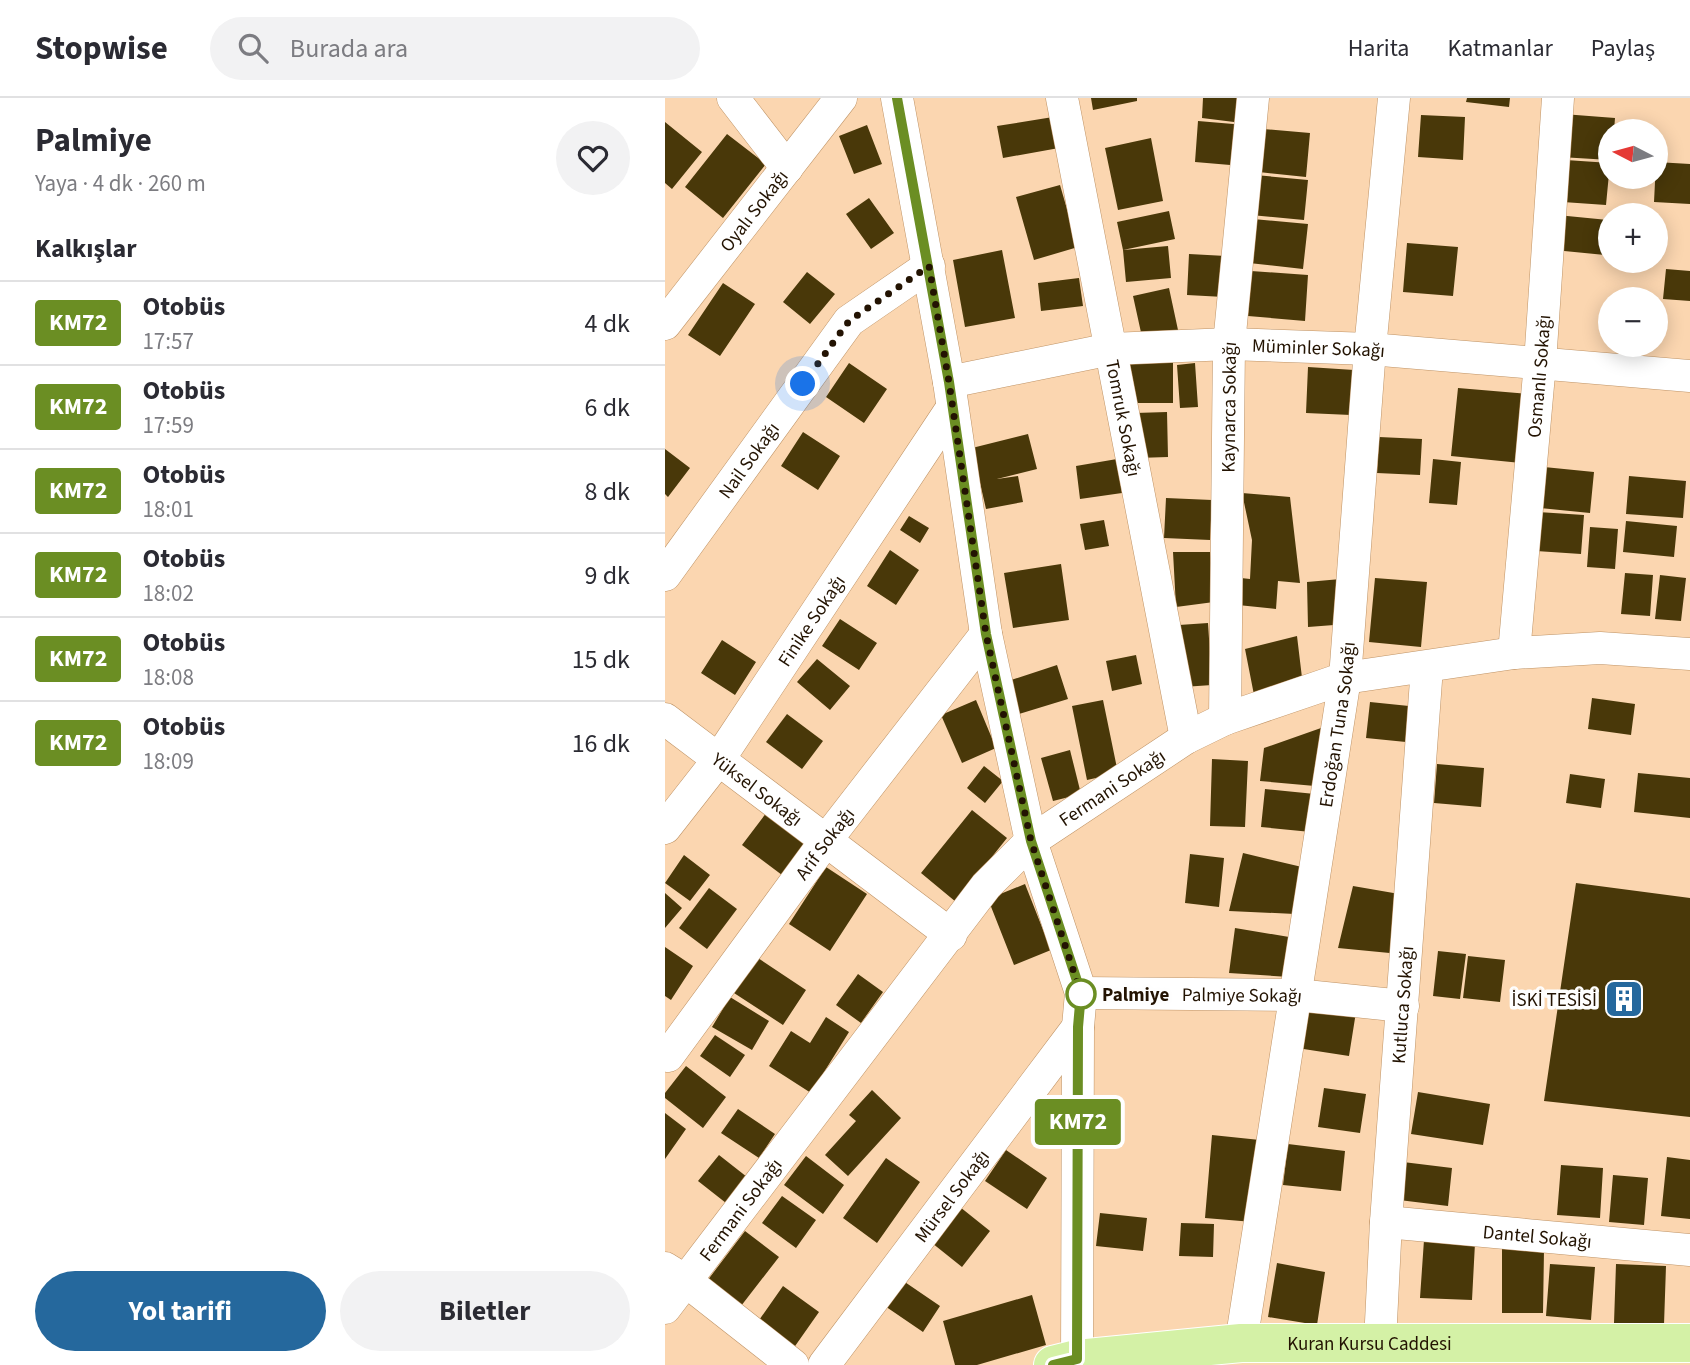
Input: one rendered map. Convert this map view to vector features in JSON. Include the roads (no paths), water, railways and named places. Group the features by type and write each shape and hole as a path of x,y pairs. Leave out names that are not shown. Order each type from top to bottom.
{"main road":[{"name":"Kuran Kursu Caddesi","path":"1069,1363 1241,1343 1690,1343"}],"street":[{"path":"733,98 787,168"},
{"name":"Oyalı Sokağı","path":"665,324 841,98"},
{"path":"897,98 929,266 986,634 1031,841 1081,993 1069,1363"},
{"name":"Tomruk Sokağı","path":"1062,98 1187,738"},
{"name":"Kaynarca Sokağı","path":"1225,719 1229,344 1253,98"},
{"name":"Erdoğan Tuna Sokağı","path":"1241,1343 1345,678 1370,349 1394,98"},
{"name":"Osmanlı Sokağı","path":"1514,653 1540,363 1558,98"},
{"name":"Nail Sokağı","path":"665,575 849,321 929,266"},
{"name":"Müminler Sokağı","path":"950,395 1111,349 1229,344 1370,349 1690,376"},
{"name":"Finike Sokağı","path":"665,828 719,759 950,395"},
{"name":"Arif Sokağı","path":"667,1056 827,839 986,634"},
{"name":"Fermani Sokağı","path":"665,1308 675,1275 951,934 986,886 1031,841 1187,738 1225,719 1345,678 1514,653 1600,648 1690,654"},
{"name":"Kutluca Sokağı","path":"1380,1342 1386,1222 1427,667"},
{"name":"Yüksel Sokağı","path":"665,719 951,934"},
{"name":"Palmiye Sokağı","path":"1081,993 1296,995 1403,1006"},
{"name":"Mürsel Sokağı","path":"824,1365 1078,1027"},
{"name":"Dantel Sokağı","path":"1386,1222 1690,1250"},
{"path":"675,1275 793,1365"}],"place":[{"name":"Palmiye","path":"1081,994"},
{"name":"İSKİ TESİSİ","path":"1624,999"}]}
